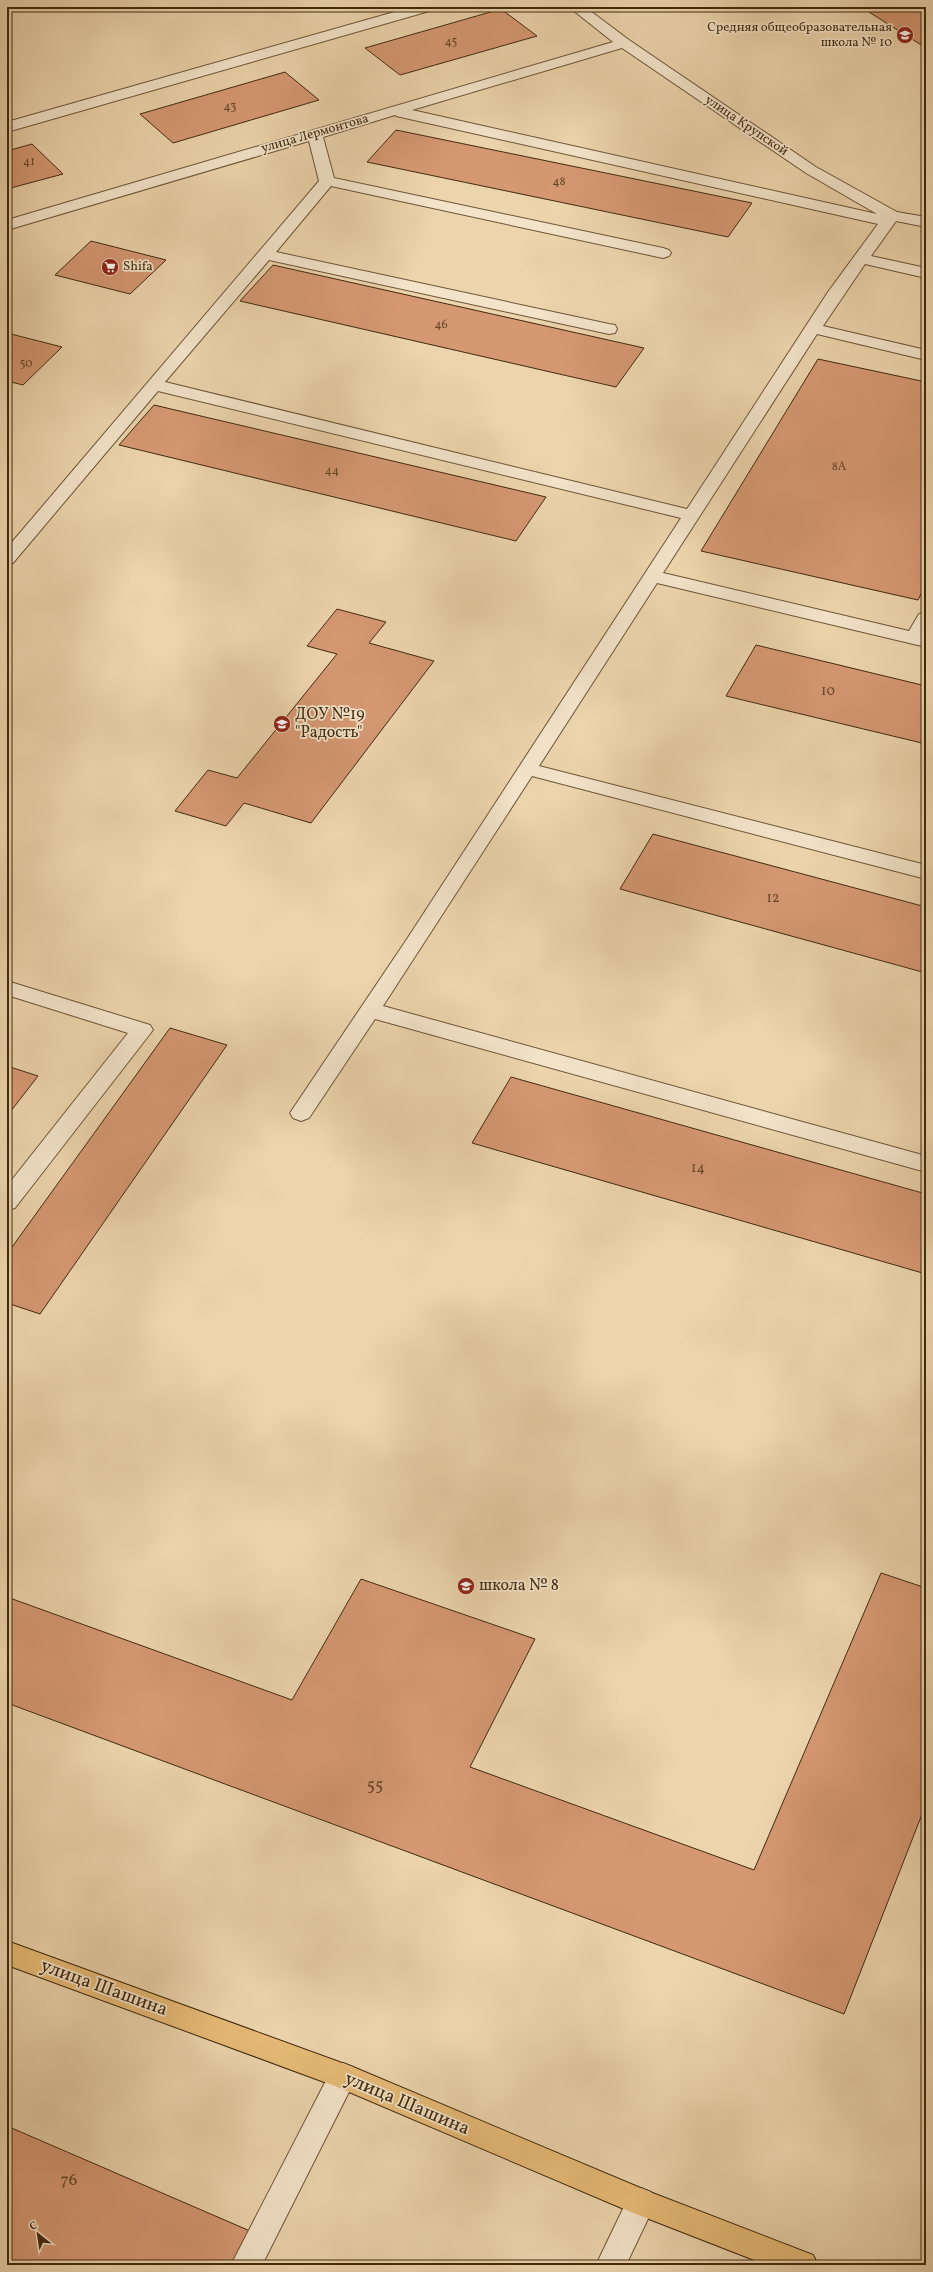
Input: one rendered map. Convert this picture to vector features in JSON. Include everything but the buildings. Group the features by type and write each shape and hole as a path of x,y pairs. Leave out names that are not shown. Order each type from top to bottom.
{"main road":[{"name":"улица Шашина","path":"7,1953 342,2076 641,2202 803,2265"}],"street":[{"path":"7,127 375,16 428,7"},
{"name":"улица Крупской","path":"576,7 624,43 811,170 890,218 926,222"},
{"name":"улица Лермонтова","path":"7,225 624,43"},
{"path":"301,1113 527,769 812,328 890,218 395,111"},
{"path":"315,134 327,181"},
{"path":"327,181 663,253"},
{"path":"8,556 327,181"},
{"path":"266,254 609,329"},
{"path":"861,258 926,273"},
{"path":"812,328 926,355"},
{"path":"155,385 692,515"},
{"path":"652,576 920,640 926,618"},
{"path":"527,769 926,872"},
{"path":"7,988 142,1030 7,1202"},
{"path":"370,1010 926,1164"},
{"path":"246,2265 342,2076"},
{"path":"611,2265 641,2202"}],"place":[{"name":"Средняя общеобразовательная школа № 10","path":"905,35"},
{"name":"Shifa","path":"110,267"},
{"name":"ДОУ №19 \"Радость\"","path":"282,724"},
{"name":"школа № 8","path":"466,1586"}]}
